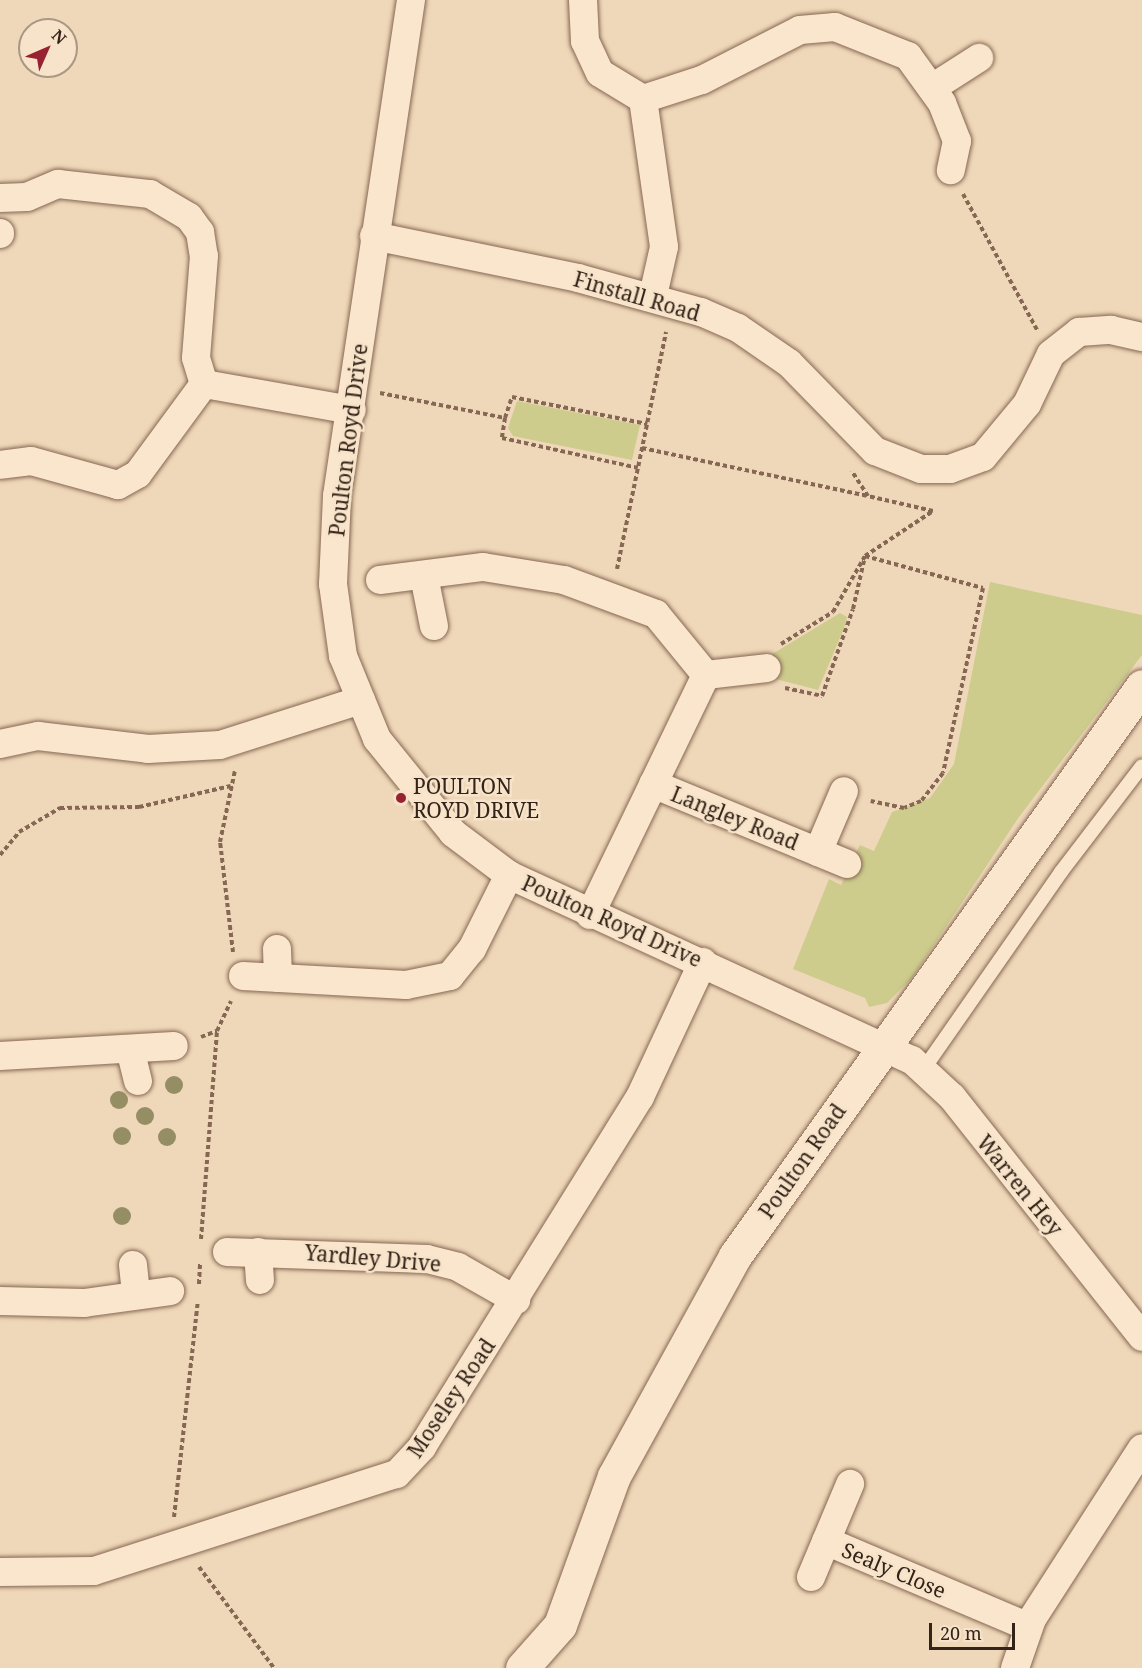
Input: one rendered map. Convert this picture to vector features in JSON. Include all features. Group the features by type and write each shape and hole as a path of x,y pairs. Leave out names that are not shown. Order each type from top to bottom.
{"street":[{"name":"Poulton Royd Drive","path":"411,0 337,496 333,584 343,656 377,739 412,789 453,833 509,874 590,915 703,962 886,1044"},
{"path":"583,0 585,40 600,73 643,99 702,80 800,30 835,27 871,37 908,56 932,88 957,141 951,170"},
{"path":"932,88 979,58"},
{"path":"643,99 664,247 663,299"},
{"path":"0,198 27,197 58,184 101,185 150,194 189,217 200,232 204,256 196,358 204,384"},
{"name":"Finstall Road","path":"374,236 663,299 738,328 789,363 853,432 892,461 921,470 951,469 983,457 1027,404 1051,354 1079,332 1111,330 1142,337"},
{"path":"204,384 353,399"},
{"path":"0,465 31,461 118,485 138,474 168,439 204,384"},
{"path":"380,580 483,567 564,580 611,595 656,614 706,675 767,668"},
{"path":"424,576 434,626"},
{"name":"Langley Road","path":"590,915 706,675"},
{"name":"Poulton Road","path":"522,1668 560,1625 614,1476 735,1256 1142,686"},
{"path":"0,744 38,736 148,749 238,740 361,700"},
{"name":"Langley Road","path":"653,784 847,864"},
{"name":"Langley Road","path":"818,852 844,791"},
{"path":"243,976 406,985 450,976 472,950 509,874"},
{"path":"277,949 278,978"},
{"name":"Moseley Road","path":"0,1572 94,1571 397,1474 422,1447 516,1300 640,1097 703,962"},
{"name":"Warren Hey","path":"886,1044 923,1070 952,1097 1142,1337"},
{"path":"0,1056 174,1046"},
{"path":"130,1049 138,1081"},
{"name":"Yardley Drive","path":"227,1252 427,1259 458,1267 516,1300"},
{"path":"258,1252 260,1280"},
{"path":"133,1265 136,1293"},
{"path":"0,1302 84,1303 136,1293 170,1291"},
{"path":"1014,1668 1029,1628 1142,1448"},
{"name":"Sealy Close","path":"811,1577 850,1484"},
{"name":"Sealy Close","path":"826,1541 1029,1628"}],"lane":[{"path":"923,1070 1061,872 1142,766"}],"path":[{"path":"951,170 1051,354"},
{"path":"611,595 647,423 663,299"},
{"path":"638,468 502,438 506,418 512,397 647,423"},
{"path":"353,399 506,418"},
{"path":"853,432 837,447 868,496"},
{"path":"642,448 933,511 865,556 832,612 764,654 768,685 822,696 853,609 865,556"},
{"path":"865,556 982,588 943,773 921,801 904,808 871,801"},
{"path":"238,740 220,842 235,966 243,976 217,1031 199,1294 174,1546 207,1574 274,1668"},
{"path":"0,855 19,832 60,808 139,807 231,786"},
{"path":"170,1291 199,1294"}],"shaded area":[{"path":"517,401 640,425 632,460 513,436 508,428"},
{"path":"990,582 1142,615 1142,655 1019,817 911,979 887,1003 869,1007 865,998 793,969 829,879 841,885 860,845 874,851 892,812 930,798 954,764"},
{"path":"840,613 847,617 844,628 818,690 772,678 769,656"}],"place":[{"name":"POULTON ROYD DRIVE","path":"401,798"}]}
